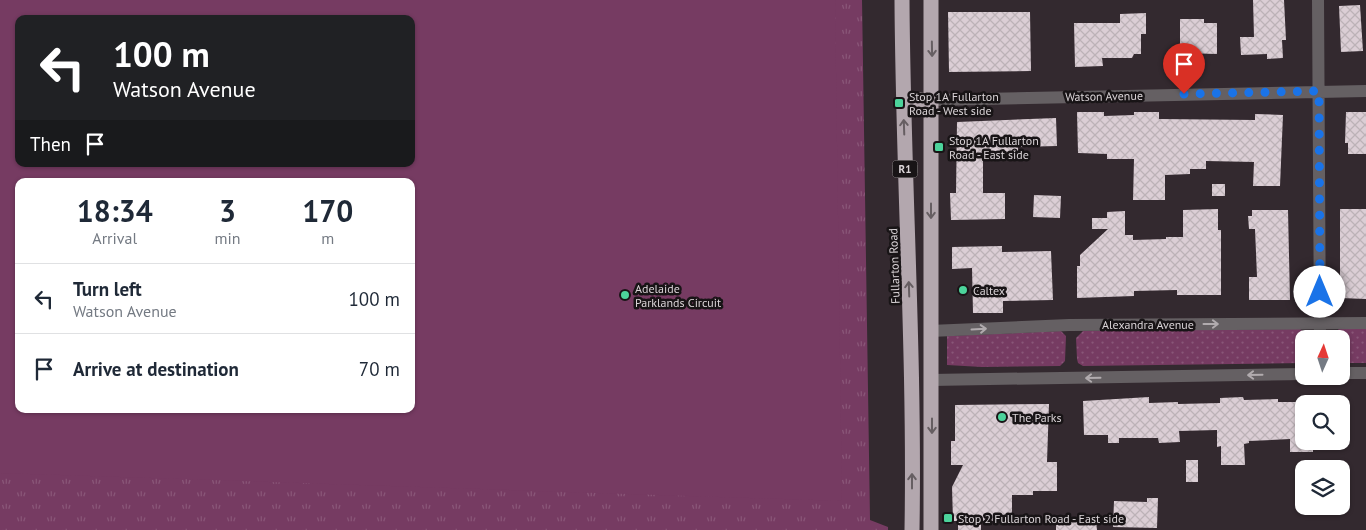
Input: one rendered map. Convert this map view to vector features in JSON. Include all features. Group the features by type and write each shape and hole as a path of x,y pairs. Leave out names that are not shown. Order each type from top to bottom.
{"highway":[{"name":"Fullarton Road","path":"902,0 903,100 911,338 912,530"},
{"name":"R1","path":"931,0 930,331 932,530"},
{"path":"903,100 932,100"},
{"path":"911,338 930,331"}],"street":[{"path":"1318,0 1319,330"},
{"name":"Watson Avenue","path":"932,100 1366,91"},
{"name":"Alexandra Avenue","path":"930,331 1069,325 1366,323"},
{"path":"1350,374 1366,373"},
{"path":"931,380 1295,374"}],"green space":[{"name":"Adelaide Parklands Circuit","path":"0,0 862,0 870,520 888,527 888,530 0,530"},
{"name":"Adelaide Parklands Circuit","path":"0,0 835,0 842,501 0,473"},
{"path":"1366,328 1366,363 1350,363 1350,330 1338,330"},
{"path":"1300,329 1301,330 1295,330 1295,363 1083,366 1078,363 1077,359 1076,338 1083,331"},
{"path":"1061,331 1066,336 1065,361 1060,366 982,367 947,365 947,336"}],"building":[{"path":"1253,0 1284,0 1286,40 1282,40 1283,58 1267,59 1267,54 1241,55 1240,37 1254,37"},
{"path":"1360,5 1363,51 1341,52 1339,6"},
{"path":"948,12 1030,12 1031,71 949,72"},
{"path":"1146,13 1146,34 1141,34 1141,54 1134,54 1132,58 1102,58 1103,66 1075,67 1074,23 1120,23 1120,14"},
{"path":"1180,19 1204,19 1204,23 1217,23 1217,54 1180,53"},
{"path":"1077,112 1104,112 1104,116 1134,115 1134,112 1159,112 1159,119 1255,120 1255,114 1283,115 1280,186 1253,186 1254,162 1206,161 1206,169 1190,169 1190,174 1165,175 1165,200 1133,200 1134,159 1107,159 1107,154 1078,153"},
{"path":"1346,112 1366,112 1366,154 1348,154 1348,143 1345,143"},
{"path":"1056,118 1057,146 1018,147 1018,153 983,154 983,193 1005,193 1005,219 951,220 950,193 956,193 957,122"},
{"path":"1212,184 1225,184 1225,196 1212,196"},
{"path":"1034,195 1061,196 1060,218 1033,217"},
{"path":"1218,209 1218,230 1221,230 1221,295 1177,295 1177,290 1134,291 1134,296 1077,298 1077,266 1080,266 1080,255 1108,229 1092,229 1092,218 1107,218 1107,212 1125,211 1125,235 1133,235 1133,240 1166,239 1166,237 1183,237 1183,210"},
{"path":"1340,209 1366,209 1366,299 1340,298"},
{"path":"1252,210 1288,210 1290,300 1249,300 1249,277 1257,277 1255,229 1249,229 1248,216 1252,216"},
{"path":"1002,246 1002,252 1051,251 1053,300 1003,301 1003,313 973,313 972,268 952,269 952,247"},
{"path":"1149,397 1149,403 1220,403 1220,398 1243,397 1244,400 1278,399 1278,402 1295,402 1295,450 1313,450 1313,452 1290,452 1290,439 1249,441 1249,443 1244,444 1245,465 1221,465 1221,446 1217,447 1217,430 1179,431 1180,442 1159,443 1158,438 1119,438 1119,443 1108,443 1108,435 1084,435 1083,401"},
{"path":"1049,404 1047,462 1057,462 1057,491 1033,491 1033,495 1012,495 1012,521 981,521 981,530 958,530 958,521 953,521 952,487 963,465 951,465 951,441 955,441 955,405"},
{"path":"1186,460 1198,460 1198,482 1186,482"},
{"path":"1147,498 1158,498 1157,528 1113,527 1114,501 1147,502"},
{"path":"1096,520 1097,530 1056,530 1056,521"}],"place":[{"name":"Stop 1A Fullarton Road - West side","path":"899,103"},
{"name":"Stop 1A Fullarton Road - East side","path":"939,147"},
{"name":"Caltex","path":"963,290"},
{"name":"Adelaide Parklands Circuit","path":"625,295"},
{"name":"The Parks","path":"1002,417"},
{"name":"Stop 2 Fullarton Road - East side","path":"948,518"}],"route":[{"path":"1184,94 1319,91 1320,292"}]}
